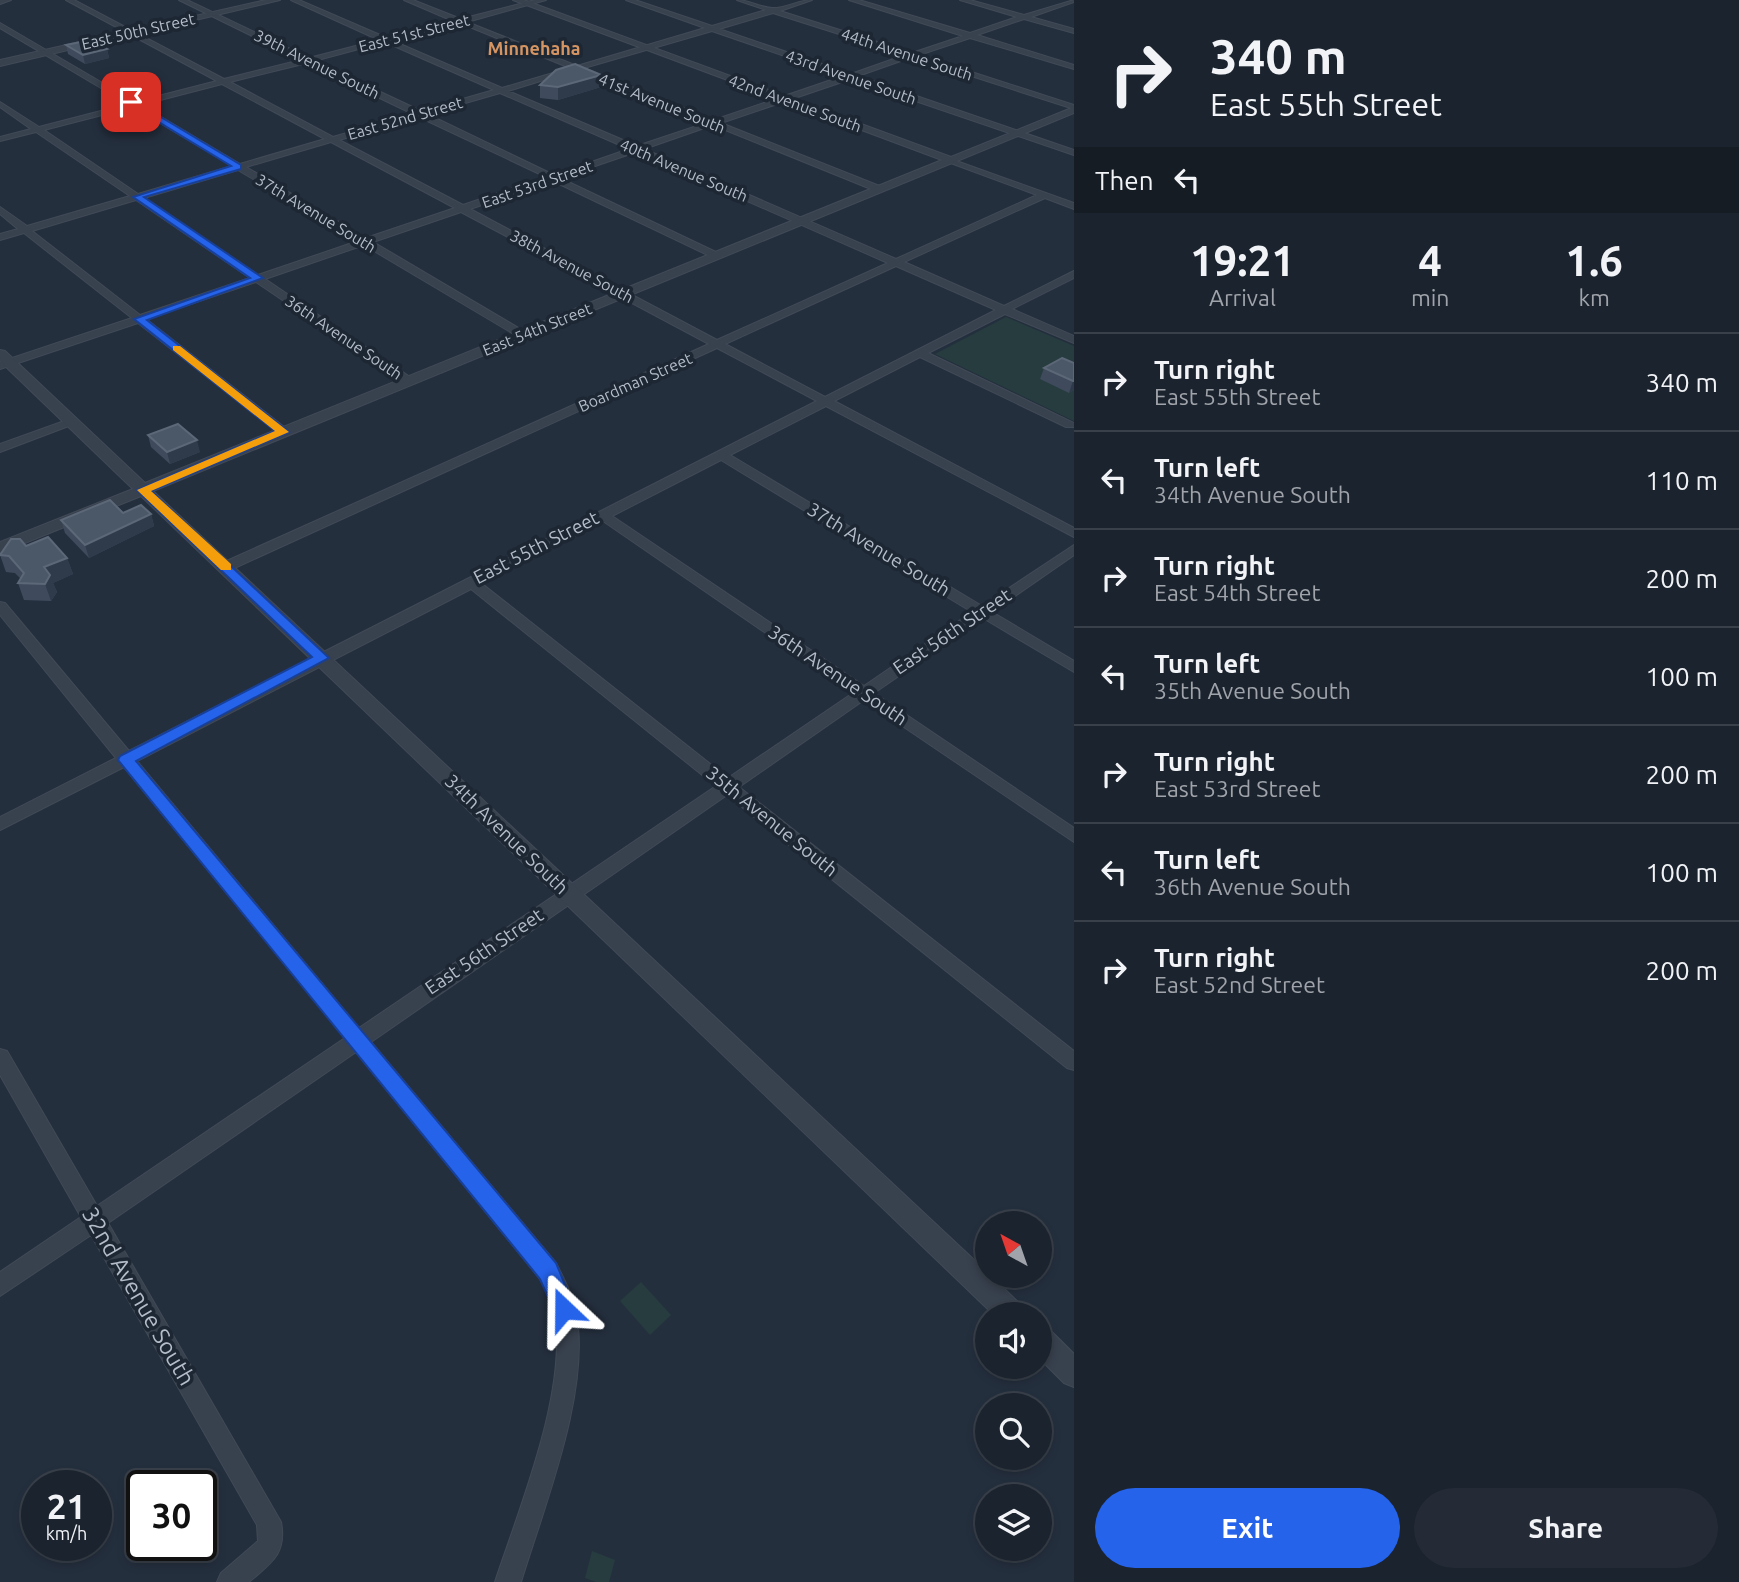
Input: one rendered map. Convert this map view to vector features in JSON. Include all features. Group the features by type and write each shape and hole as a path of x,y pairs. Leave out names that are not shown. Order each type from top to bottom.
{"street":[{"path":"0,2 8,0"},
{"name":"38th Avenue South","path":"69,0 1074,533"},
{"name":"39th Avenue South","path":"183,0 717,256"},
{"name":"East 50th Street","path":"0,63 276,0"},
{"name":"40th Avenue South","path":"294,0 1074,340"},
{"name":"41st Avenue South","path":"407,0 879,189"},
{"name":"42nd Avenue South","path":"517,0 1074,206"},
{"name":"East 51st Street","path":"0,139 543,0"},
{"name":"43rd Avenue South","path":"629,0 1074,153"},
{"name":"44th Avenue South","path":"740,0 1074,108"},
{"name":"East 52nd Street","path":"0,236 809,0"},
{"path":"852,0 1074,67"},
{"path":"963,0 1074,32"},
{"name":"East 53rd Street","path":"3,361 139,319 1074,0"},
{"name":"37th Avenue South","path":"0,25 523,335"},
{"name":"36th Avenue South","path":"0,104 410,381"},
{"name":"East 54th Street","path":"0,548 1074,108"},
{"name":"Boardman Street","path":"225,567 1045,195"},
{"path":"0,210 284,432"},
{"name":"East 55th Street","path":"0,824 1074,274"},
{"path":"919,353 1070,425"},
{"name":"34th Avenue South","path":"3,361 322,658 999,1302"},
{"path":"0,448 70,422"},
{"name":"37th Avenue South","path":"719,454 1074,667"},
{"name":"36th Avenue South","path":"601,514 1074,836"},
{"name":"East 56th Street","path":"0,1285 1074,549"},
{"name":"35th Avenue South","path":"470,581 1074,1062"},
{"path":"0,606 548,1271 561,1298 568,1341 566,1371 549,1444 508,1582"},
{"name":"32nd Avenue South","path":"0,1057 269,1522 272,1538 267,1550 230,1582"},
{"path":"1052,1352 1074,1373"}],"green space":[{"path":"1006,317 1074,346 1074,421 935,354"},
{"path":"641,1282 671,1315 650,1335 620,1301"},
{"path":"592,1551 615,1560 609,1582 596,1582 585,1578"}],"building":[{"path":"90,40 107,49 83,55 66,45"},
{"path":"575,64 601,75 558,87 540,85 556,70"},
{"path":"1062,358 1074,363 1074,381 1044,368"},
{"path":"178,424 197,440 167,452 148,435"},
{"path":"110,500 123,513 141,505 151,514 85,545 61,520"},
{"path":"48,537 67,558 44,567 50,575 45,584 18,583 24,573 9,556 0,555 11,539 20,539 26,546"}],"slow traffic":[{"path":"176,348 284,432 143,490 226,567"}],"district":[{"name":"Minnehaha","path":"534,48"}],"route":[{"path":"131,102 238,167 137,197 258,278 139,319 284,432 143,490 322,658 126,760 548,1271 564,1309"}]}
